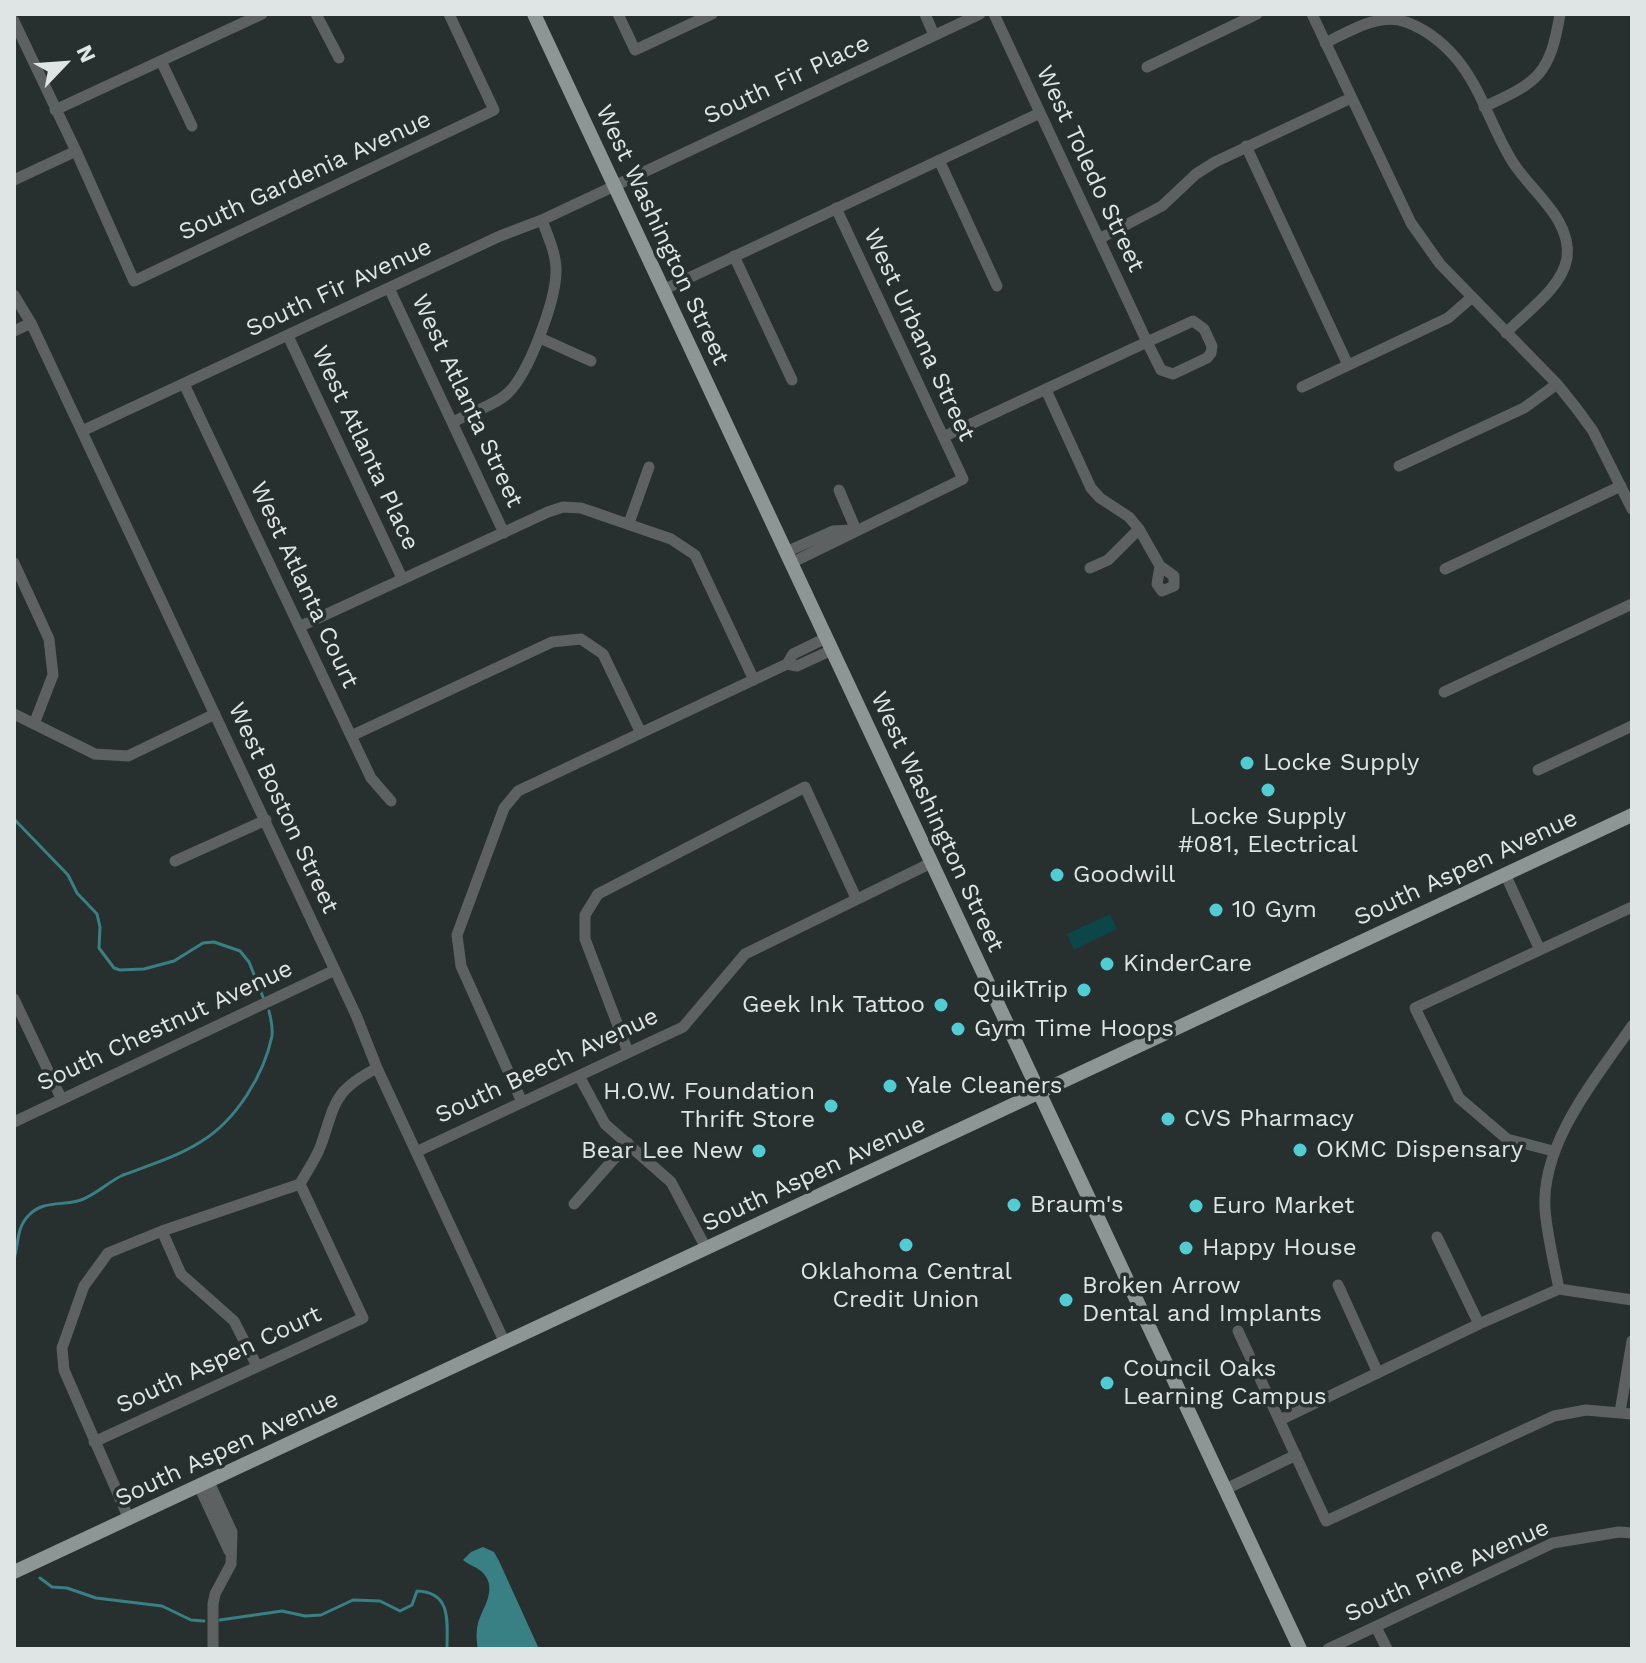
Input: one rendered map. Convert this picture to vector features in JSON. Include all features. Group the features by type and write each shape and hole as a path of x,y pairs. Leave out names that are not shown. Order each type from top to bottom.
{"main road":[{"name":"West Washington Street","path":"534,14 1300,1649"},
{"name":"South Aspen Avenue","path":"14,1572 1632,815"}],"street":[{"path":"55,110 262,14"},
{"path":"316,14 339,58"},
{"name":"South Gardenia Avenue","path":"76,151 134,281 494,110 449,14"},
{"path":"618,14 635,50 712,14"},
{"path":"925,14 934,35"},
{"name":"South Fir Place","path":"614,186 980,14"},
{"name":"West Toledo Street","path":"994,14 1147,342"},
{"path":"1147,67 1257,14"},
{"path":"1312,14 1411,223 1440,264 1557,384 1593,431 1632,509"},
{"path":"1484,107 1526,85 1541,72 1553,51 1560,14"},
{"path":"1325,43 1379,20 1397,19 1434,38 1455,57 1513,164 1556,217 1567,242 1565,264 1555,283 1506,333"},
{"path":"14,21 76,151 14,180"},
{"path":"161,61 192,126"},
{"path":"1099,239 1151,213 1205,167 1351,98"},
{"path":"663,290 1040,113"},
{"path":"1246,146 1348,365"},
{"path":"939,160 997,286"},
{"name":"South Fir Avenue","path":"82,431 614,186"},
{"name":"West Urbana Street","path":"836,208 963,479 856,530"},
{"path":"453,422 507,394 524,370 540,338 556,274 554,252 542,220"},
{"path":"734,256 792,380"},
{"name":"West Atlanta Street","path":"389,288 504,533"},
{"name":"West Boston Street","path":"14,295 31,323 266,820 505,1343"},
{"path":"1302,387 1448,318 1471,298"},
{"path":"943,437 1046,390 1147,342 1193,321 1204,329 1212,346 1207,358 1173,374 1161,370 1147,342"},
{"path":"14,331 31,323"},
{"name":"West Atlanta Place","path":"288,336 402,578"},
{"path":"540,338 591,361"},
{"name":"West Atlanta Court","path":"184,384 371,778 391,801"},
{"path":"1399,466 1524,408 1557,384"},
{"path":"1046,390 1091,488 1100,498 1129,517 1160,566"},
{"path":"629,523 649,467"},
{"path":"1445,569 1621,486"},
{"path":"789,558 833,531 856,530 839,490"},
{"path":"301,626 548,512 563,507 581,508 671,539 695,555 754,680"},
{"path":"1090,568 1108,560 1139,529"},
{"path":"14,563 49,639 53,675 34,724"},
{"path":"1444,692 1632,604"},
{"path":"351,736 552,642 581,639 603,654 640,731"},
{"path":"522,1102 461,966 457,935 504,808 518,791 787,664 793,654 829,644"},
{"path":"14,714 95,754 128,756 215,714"},
{"path":"1538,770 1632,726"},
{"path":"628,1052 585,939 585,915 598,894 805,787 856,898"},
{"path":"175,861 266,820"},
{"name":"South Beech Avenue","path":"416,1152 683,1027 745,954 931,863"},
{"path":"1505,874 1540,950"},
{"path":"1553,1151 1507,1139 1459,1098 1415,1008 1632,907"},
{"name":"South Chestnut Avenue","path":"14,1122 335,970"},
{"path":"14,999 61,1098"},
{"path":"1559,1289 1545,1207 1553,1151 1579,1102 1632,1026"},
{"path":"129,1519 64,1370 62,1348 84,1286 108,1253 162,1231 300,1184 320,1148 333,1105 353,1082 377,1068"},
{"path":"579,1076 605,1124 671,1182 706,1248"},
{"path":"574,1204 628,1143"},
{"name":"South Aspen Court","path":"94,1442 363,1318 300,1184"},
{"path":"162,1231 181,1274 234,1321 257,1366"},
{"path":"1437,1237 1479,1324"},
{"path":"1338,1285 1378,1373"},
{"path":"1280,1420 1559,1289 1632,1300"},
{"path":"1238,1331 1326,1521 1554,1416 1586,1410 1626,1413 1632,1341"},
{"path":"1226,1489 1296,1455"},
{"path":"204,1484 232,1557 229,1570 215,1594 213,1649"},
{"name":"South Pine Avenue","path":"1328,1649 1553,1543 1619,1532 1632,1533"},
{"path":"1376,1627 1387,1649"}],"shaded area":[{"path":"1110,914 1117,929 1074,950 1067,934"},
{"path":"483,1547 494,1552 499,1561 539,1649 478,1649 477,1626 488,1598 488,1580 463,1560"}],"waterway":[{"path":"14,819 68,875 77,893 97,914 99,948 114,968 144,969 174,961 203,943 214,942 240,951 249,962 263,997"},
{"path":"14,1259 22,1225 35,1210 87,1197 123,1175 193,1147 226,1121 247,1095 268,1051 272,1036 269,1011"},
{"path":"40,1578 52,1587 67,1588 96,1598 162,1606 191,1620 204,1621"},
{"path":"220,1620 282,1611 305,1616 321,1615 353,1600 380,1601 400,1611 412,1605 417,1591 428,1593 442,1603 447,1619 447,1649"}],"place":[{"name":"Locke Supply","path":"1247,763"},
{"name":"Locke Supply #081, Electrical","path":"1268,790"},
{"name":"Goodwill","path":"1057,875"},
{"name":"10 Gym","path":"1216,910"},
{"name":"KinderCare","path":"1107,964"},
{"name":"QuikTrip","path":"1084,990"},
{"name":"Geek Ink Tattoo","path":"941,1005"},
{"name":"Gym Time Hoops","path":"958,1029"},
{"name":"Yale Cleaners","path":"890,1086"},
{"name":"H.O.W. Foundation Thrift Store","path":"831,1106"},
{"name":"CVS Pharmacy","path":"1168,1119"},
{"name":"OKMC Dispensary","path":"1300,1150"},
{"name":"Bear Lee New","path":"759,1151"},
{"name":"Braum's","path":"1014,1205"},
{"name":"Euro Market","path":"1196,1206"},
{"name":"Oklahoma Central Credit Union","path":"906,1245"},
{"name":"Happy House","path":"1186,1248"},
{"name":"Broken Arrow Dental and Implants","path":"1066,1300"},
{"name":"Council Oaks Learning Campus","path":"1107,1383"}]}
